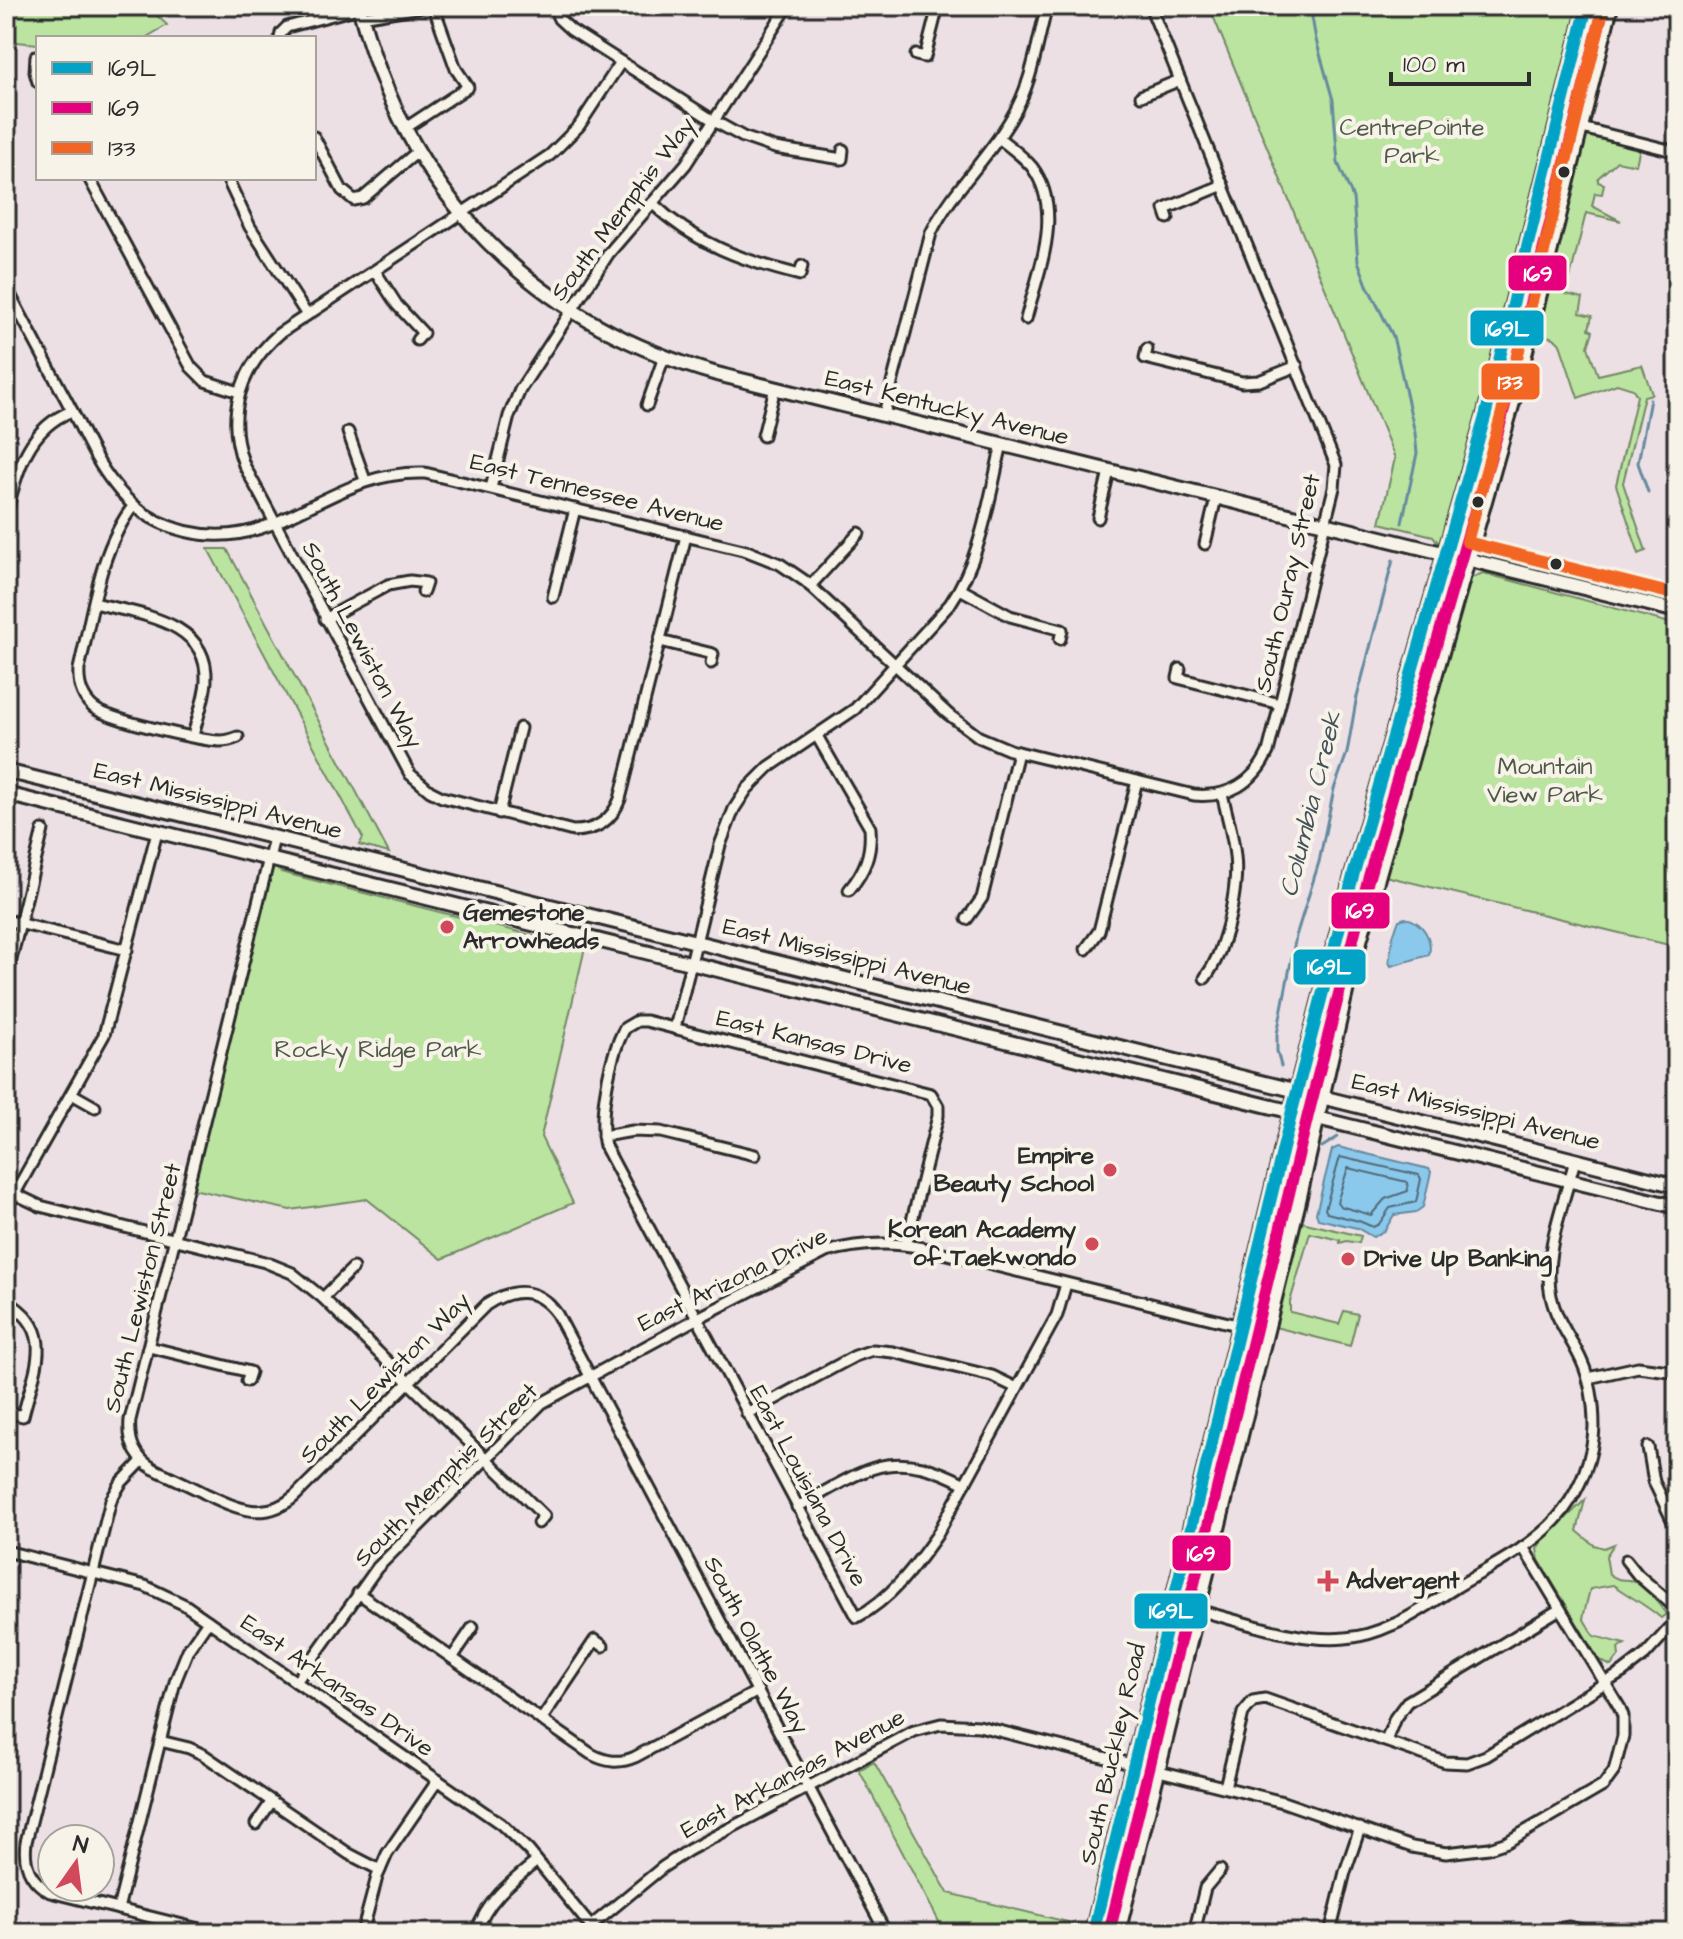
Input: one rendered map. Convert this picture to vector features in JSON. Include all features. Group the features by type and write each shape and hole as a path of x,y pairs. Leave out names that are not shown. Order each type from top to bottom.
{"main road":[{"name":"South Buckley Road","path":"1093,1933 1292,1111 1371,809 1447,554 1505,340 1587,6"},
{"name":"South Buckley Road","path":"1117,1933 1372,889 1514,395 1610,6"},
{"name":"East Kentucky Avenue","path":"360,10 379,75 404,129 461,214 514,268 571,310 618,338 664,357 775,388 1677,611"},
{"name":"East Mississippi Avenue","path":"6,771 1298,1089 1677,1186"},
{"name":"East Mississippi Avenue","path":"6,794 1677,1207"},
{"path":"1241,1326 1245,1416"},
{"path":"1149,1695 1157,1771"},
{"path":"1133,1764 1139,1846"}],"street":[{"path":"553,6 566,26 743,137 775,148 842,159 843,150"},
{"name":"South Memphis Way","path":"491,488 513,403 609,253 686,164 788,6"},
{"path":"916,55 925,57 938,6"},
{"path":"884,414 931,233 946,206 1013,116 1024,92 1047,6"},
{"name":"South Ouray Street","path":"1150,6 1336,465 1325,524 1264,761 1251,778 1222,794"},
{"path":"280,36 287,27 360,10 434,8 456,69 468,87 404,129"},
{"path":"36,56 36,70"},
{"path":"90,180 191,367 205,381 239,392 252,363 267,345 307,315 533,168 565,141 585,117 621,62"},
{"path":"1141,96 1180,80"},
{"path":"1558,122 1677,152"},
{"path":"999,138 1032,168 1048,204 1048,230 1026,319"},
{"path":"316,141 342,190 354,200 363,198 417,152"},
{"path":"228,180 250,227 307,315"},
{"path":"1168,218 1165,209 1223,185"},
{"path":"652,203 679,226 720,251 800,275 802,266"},
{"path":"375,271 397,305 423,333 417,340"},
{"name":"East Tennessee Avenue","path":"6,287 106,473 134,505 167,526 200,535 242,534 274,523 365,480 394,474 425,473 686,536 766,558 793,572 965,728 994,744 1194,795 1222,794"},
{"path":"1147,349 1145,358 1242,382 1259,381 1297,366"},
{"path":"647,405 664,357"},
{"path":"763,436 775,388"},
{"name":"South Lewiston Way","path":"239,392 235,426 240,455 274,523 410,774 442,797 573,831 602,825 616,809 620,799 660,641"},
{"path":"6,515 25,453 52,421 72,411"},
{"path":"348,432 365,480"},
{"path":"755,1155 661,1132 633,1131 603,1136 604,1104 623,1031 637,1021 675,1028 720,845 734,809 747,789 769,767 855,709 937,620 960,589 976,554 1002,444"},
{"path":"1098,518 1109,471"},
{"path":"1205,544 1216,498"},
{"path":"134,505 114,533 95,603 79,669 85,697 105,714 221,741 238,737"},
{"path":"553,597 575,509"},
{"path":"810,586 859,533"},
{"path":"686,536 660,641 713,654 711,663"},
{"path":"325,619 397,583 426,583 423,592"},
{"path":"960,589 1010,616 1062,630 1060,639"},
{"path":"95,603 167,622 192,639 202,655 206,679 193,736"},
{"path":"1180,669 1178,678 1280,704"},
{"path":"499,813 520,728"},
{"path":"817,736 870,828 871,839 864,872 849,890"},
{"path":"967,919 982,898 1018,752"},
{"path":"1086,949 1099,931 1137,781"},
{"path":"1205,978 1218,961 1237,884 1235,844 1222,794"},
{"path":"6,980 43,830"},
{"path":"6,1209 104,1035 157,832"},
{"name":"South Lewiston Street","path":"142,1461 134,1450 129,1431 274,838"},
{"path":"6,920 127,950"},
{"name":"East Kansas Drive","path":"675,1028 931,1094 938,1106 938,1116 906,1245"},
{"path":"72,1094 95,1107"},
{"name":"East Louisiana Drive","path":"603,1136 610,1157 857,1617 878,1603 922,1557 937,1535 1057,1315 1066,1284"},
{"path":"1197,1610 1307,1636 1326,1639 1360,1636 1394,1625 1523,1547 1561,1513 1584,1474 1594,1430 1588,1378 1555,1312 1549,1285 1552,1250 1575,1160"},
{"path":"15,1194 40,1206 281,1268 306,1282 544,1516 538,1523"},
{"name":"East Arizona Drive","path":"619,1360 826,1252 861,1244 906,1245 1265,1332"},
{"path":"323,1298 353,1268"},
{"name":"South Lewiston Way","path":"142,1461 235,1507 267,1516 295,1496 486,1305 506,1293 516,1291 534,1294 550,1305 590,1375"},
{"path":"6,1301 39,1326 39,1347 23,1416 14,1414"},
{"path":"149,1347 250,1372 247,1381"},
{"path":"747,1414 855,1356 873,1350 992,1376 1017,1388"},
{"name":"South Memphis Street","path":"296,1682 386,1558 485,1458 542,1403 619,1360"},
{"path":"1588,1378 1638,1367 1677,1372"},
{"name":"South Olathe Way","path":"590,1375 886,1933"},
{"path":"1648,1447 1654,1482 1677,1530"},
{"path":"142,1461 114,1494 26,1842 28,1876 50,1892 215,1933"},
{"path":"797,1507 869,1469 890,1463 940,1472 965,1484"},
{"name":"East Arkansas Avenue","path":"593,1930 671,1861 914,1731 941,1724 979,1726 1283,1802 1412,1847 1446,1853 1489,1848 1525,1834 1596,1791 1614,1771 1624,1727 1620,1708 1523,1547"},
{"name":"East Arkansas Drive","path":"6,1551 159,1591 208,1621 501,1824 537,1861 593,1930"},
{"path":"1626,1560 1638,1575 1677,1609"},
{"path":"358,1593 600,1760 623,1761 758,1691"},
{"path":"1386,1741 1395,1718 1407,1702 1560,1609"},
{"path":"1225,1787 1243,1713 1247,1705 1258,1699 1445,1762 1467,1763 1486,1756 1605,1683 1645,1655 1677,1620"},
{"path":"118,1909 180,1666 208,1621"},
{"path":"452,1658 473,1627"},
{"path":"541,1720 595,1640 603,1646"},
{"path":"160,1741 198,1751 349,1854 380,1870"},
{"path":"362,1933 380,1870 395,1842 438,1780"},
{"path":"256,1824 272,1801"},
{"path":"1330,1933 1360,1828"},
{"path":"476,1933 496,1896 537,1861"},
{"path":"1194,1933 1205,1888 1220,1870"},
{"path":"1534,1933 1569,1927 1596,1933"}],"green space":[{"path":"6,6 147,6 167,25 148,36 36,36 36,44 6,41"},
{"name":"CentrePointe Park","path":"1209,6 1587,6 1447,554 1433,536 1380,523 1395,458"},
{"path":"1581,127 1641,143 1636,165 1617,161 1598,178 1598,182 1604,184 1602,194 1595,193 1592,206 1621,221 1586,213 1566,294 1583,298 1580,313 1592,316 1589,329 1593,331 1588,347 1598,375 1642,365 1652,394 1644,396 1623,483 1646,551 1639,554 1616,485 1637,396 1633,389 1617,384 1578,398 1560,344 1554,338 1530,332"},
{"path":"208,549 227,549 389,853 359,845 363,838"},
{"name":"Mountain View Park","path":"1483,573 1677,625 1677,947 1385,876 1406,792 1471,578"},
{"name":"Rocky Ridge Park","path":"268,860 281,872 582,948 587,939 541,1137 573,1203 442,1259 367,1199 290,1210 188,1188"},
{"path":"1293,1220 1361,1236 1359,1243 1340,1243 1340,1240 1310,1233 1290,1302 1290,1312 1339,1324 1344,1311 1358,1314 1350,1346 1267,1325"},
{"path":"1585,1500 1577,1531 1594,1545 1604,1548 1614,1544 1606,1556 1609,1574 1642,1586 1666,1614 1661,1618 1613,1585 1590,1589 1583,1618 1594,1636 1625,1644 1618,1648 1619,1656 1611,1666 1599,1660 1539,1560 1537,1549"},
{"path":"874,1762 948,1893 1084,1926 1082,1933 945,1933 859,1770"}],"water":[{"path":"1405,918 1425,931 1429,955 1391,966 1393,936 1399,920"},
{"path":"1338,1147 1429,1169 1431,1172 1423,1207 1416,1212 1394,1215 1385,1230 1373,1237 1357,1228 1318,1219 1316,1213 1332,1150"}],"waterway":[{"name":"Columbia Creek","path":"1310,6 1333,100 1338,163 1353,198 1358,261 1393,336 1415,433 1417,453 1402,523"},
{"path":"1648,492 1638,463 1650,399"},
{"name":"Columbia Creek","path":"1281,1066 1277,1034 1296,936 1319,862 1334,789 1347,753 1356,701 1393,560"},
{"name":"Columbia Creek","path":"1322,1147 1338,1137"}],"transit line":[{"name":"169L","path":"1093,1933 1292,1111 1353,876 1485,417 1587,6"},
{"name":"169","path":"1109,1933 1368,880 1501,421 1603,10"},
{"name":"133","path":"1603,10 1531,305 1467,542 1677,595"}],"place":[{"name":"Gemestone Arrowheads","path":"447,927"},
{"name":"Empire Beauty School","path":"1110,1170"},
{"name":"Korean Academy of Taekwondo","path":"1092,1244"},
{"name":"Drive Up Banking","path":"1348,1259"},
{"name":"Advergent","path":"1328,1581"}]}
